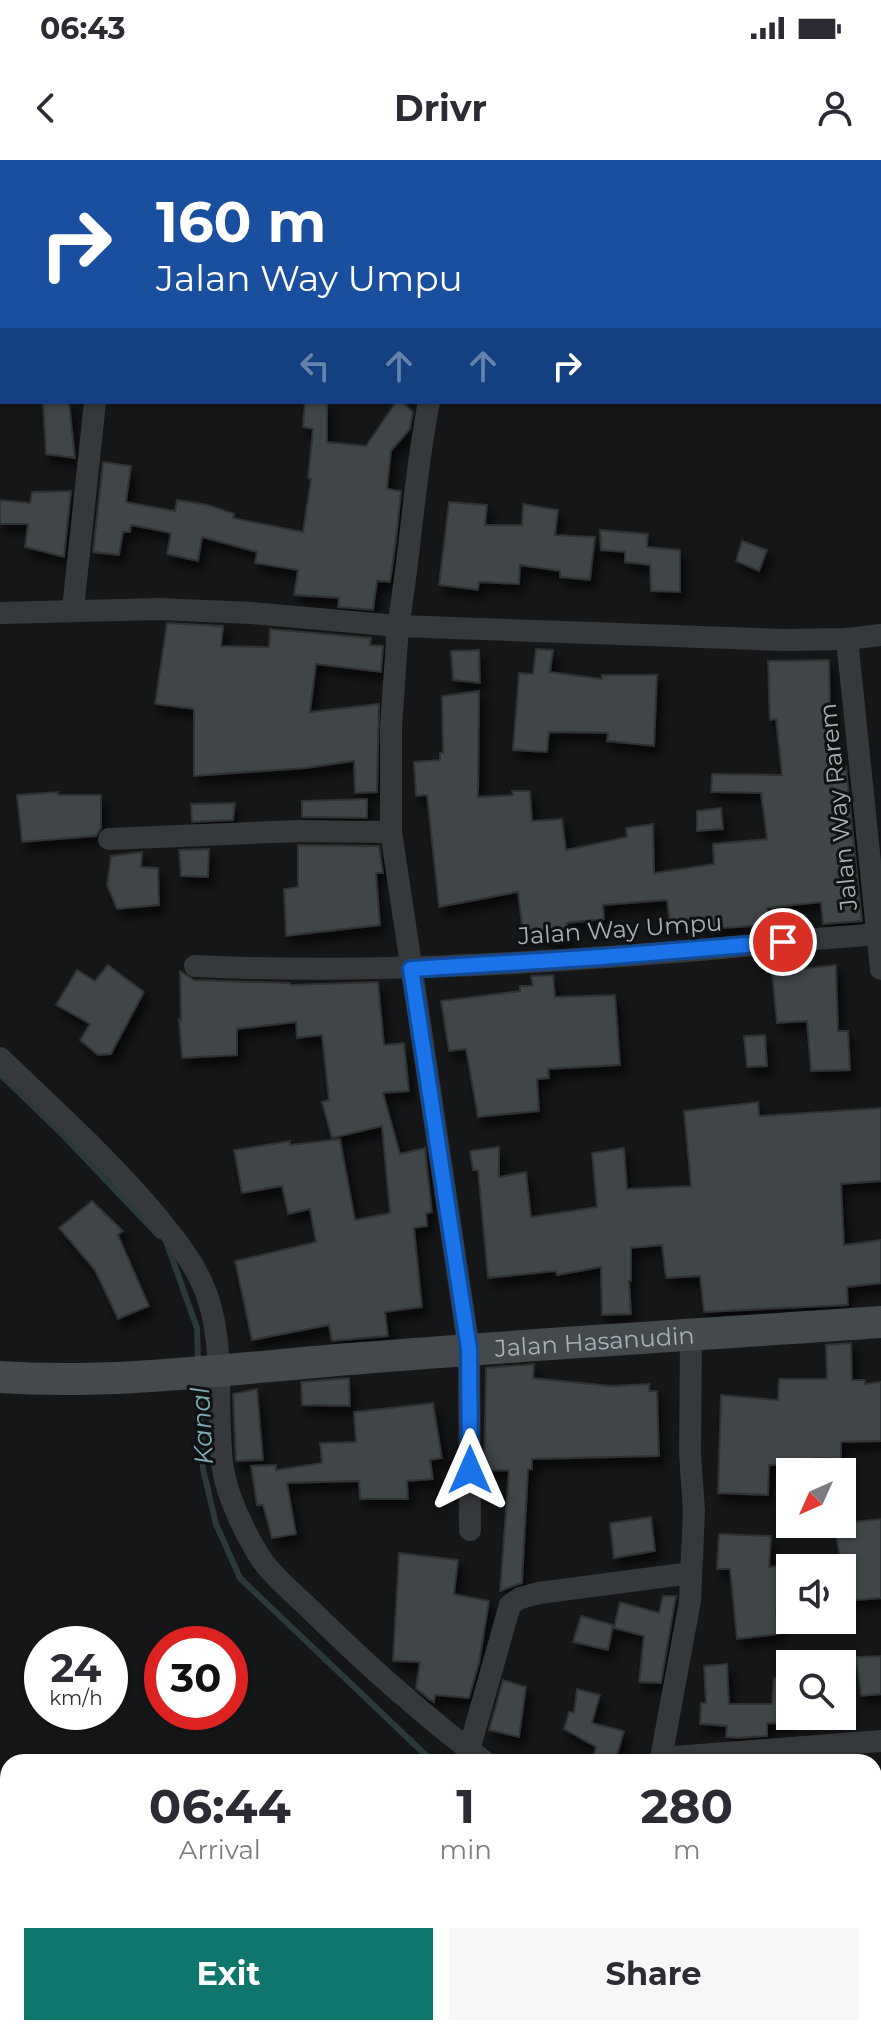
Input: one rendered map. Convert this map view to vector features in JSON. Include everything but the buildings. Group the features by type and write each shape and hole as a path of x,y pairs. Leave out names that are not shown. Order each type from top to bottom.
{"main road":[{"name":"Jalan Hasanudin","path":"0,1377 81,1380 469,1349 881,1322"}],"street":[{"path":"73,609 95,404"},
{"path":"429,404 418,456 407,578 398,626 391,727 391,832 469,1349 470,1530"},
{"path":"0,613 159,609 252,613 398,626 645,637 847,639 881,635"},
{"name":"Jalan Way Rarem","path":"847,639 881,969"},
{"path":"109,839 298,831 391,832"},
{"name":"Jalan Way Umpu","path":"195,966 280,970 411,969 675,952 879,934"},
{"path":"0,1058 108,1162 172,1235 203,1283 212,1316 223,1470 237,1511 266,1565 344,1643 440,1728 474,1754"},
{"path":"662,1754 690,1601 694,1511 690,1453 691,1335"},
{"path":"477,1754 501,1631 510,1605 520,1598 554,1590 691,1573"},
{"path":"730,1754 881,1741"}],"waterway":[{"name":"Kanal","path":"0,1074 159,1236"},
{"name":"Kanal","path":"167,1244 197,1328 198,1364"},
{"name":"Kanal","path":"199,1383 203,1469 216,1524 240,1578 425,1754"}],"route":[{"path":"470,1470 469,1349 411,969 783,942"}]}
